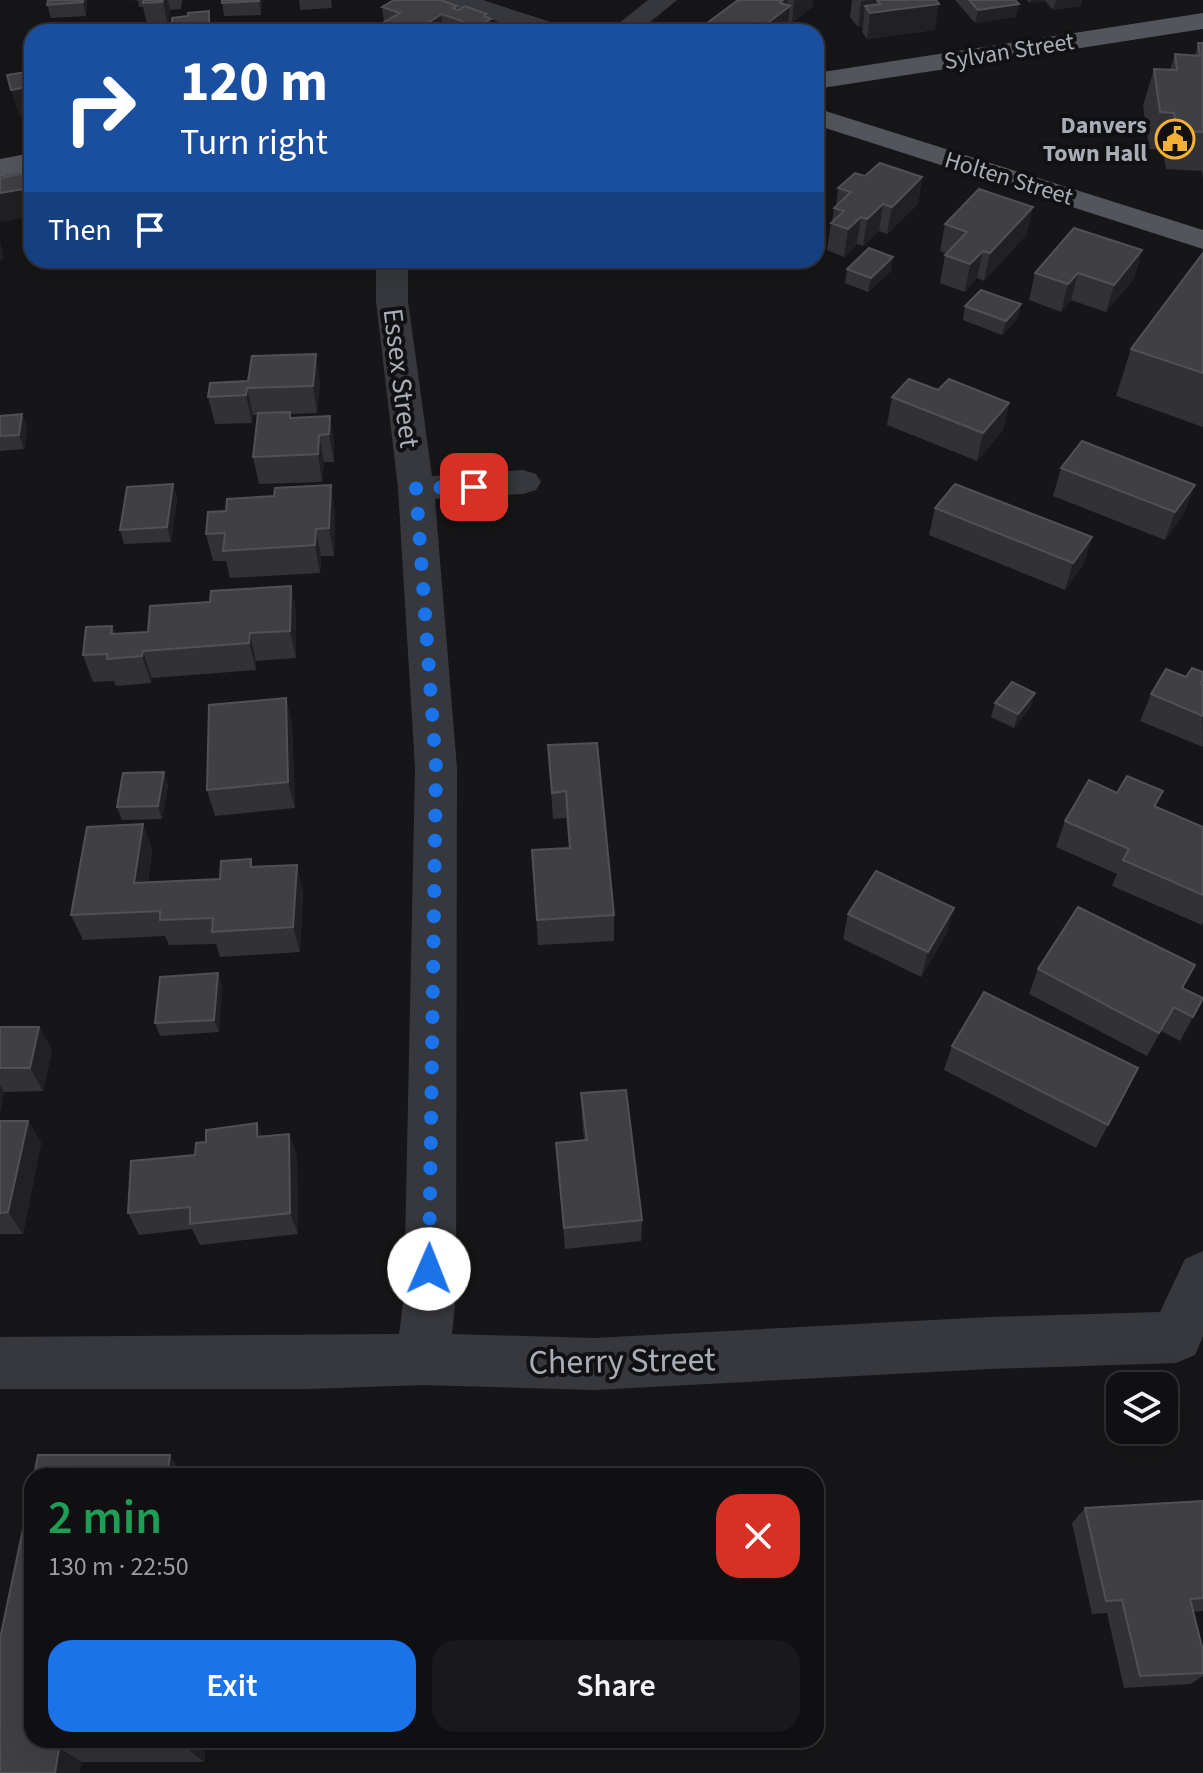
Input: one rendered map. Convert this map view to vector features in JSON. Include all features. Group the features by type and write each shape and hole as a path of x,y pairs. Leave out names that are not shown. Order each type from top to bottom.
{"main road":[{"name":"Sylvan Street","path":"824,82 881,91 1203,21"},
{"path":"881,91 876,125 882,137"},
{"name":"Holten Street","path":"824,119 1203,240"},
{"path":"0,168 24,164"}],"street":[{"path":"458,0 530,24"},
{"path":"632,24 664,0"},
{"name":"Essex Street","path":"392,268 392,301 416,488 436,768 430,1295 423,1359"},
{"path":"416,488 523,482"},
{"name":"Cherry Street","path":"0,1363 308,1363 423,1359 594,1364 989,1343 1190,1339 1203,1276"}],"building":[{"path":"48,0 83,0 83,2 47,5"},
{"path":"143,0 163,0 143,3"},
{"path":"222,0 259,0 259,1 222,3"},
{"path":"394,0 441,0 457,6 453,8 458,10 465,6 487,14 484,16 491,19 483,24 470,24 442,14 426,24 381,24 400,13 382,7"},
{"path":"738,0 783,0 780,3 790,6 766,24 706,24"},
{"path":"877,0 936,0 939,4 870,13 865,6 881,4"},
{"path":"969,0 1015,0 1019,4 978,10"},
{"path":"209,11 209,24 172,24 172,18 188,16 188,13"},
{"path":"1198,43 1203,43 1203,132 1177,131 1174,113 1160,112 1154,69 1177,70 1175,54 1200,56"},
{"path":"24,72 24,88 11,90 7,75"},
{"path":"880,163 922,177 892,207 883,204 867,219 861,217 848,229 831,223 844,211 834,208 851,192 838,188 855,173 865,176"},
{"path":"24,173 24,189 0,193 0,178"},
{"path":"979,189 1033,207 990,253 983,251 970,264 945,255 967,232 945,224"},
{"path":"1074,228 1142,250 1114,285 1078,273 1068,284 1035,273"},
{"path":"869,248 893,257 871,278 847,269"},
{"path":"1203,253 1203,373 1131,349"},
{"path":"981,290 1021,304 1006,321 965,306"},
{"path":"316,354 313,386 247,388 246,395 208,397 210,383 248,381 252,356"},
{"path":"909,379 938,390 949,379 1009,403 983,433 892,397"},
{"path":"290,412 290,418 330,416 329,434 319,435 318,454 253,457 258,413"},
{"path":"22,414 19,435 0,436 0,416"},
{"path":"1082,441 1195,485 1175,512 1061,468"},
{"path":"173,484 167,527 120,530 127,487"},
{"path":"955,484 1092,537 1073,563 935,508"},
{"path":"331,485 329,528 316,529 315,545 223,551 225,533 206,534 208,512 226,511 227,499 274,496 275,488"},
{"path":"291,586 290,631 250,633 249,643 143,651 142,656 107,659 107,654 83,655 86,627 112,626 111,634 148,632 150,606 210,602 211,591"},
{"path":"1192,668 1203,672 1203,716 1151,694 1166,669 1186,677"},
{"path":"1012,682 1035,693 1018,714 995,703"},
{"path":"286,698 288,782 207,790 209,705"},
{"path":"597,743 614,915 537,920 532,850 570,848 566,791 552,793 548,745"},
{"path":"164,772 158,806 117,807 123,773"},
{"path":"1127,776 1163,791 1154,806 1203,827 1203,895 1123,860 1129,849 1065,821 1089,780 1117,793"},
{"path":"143,824 134,883 220,879 221,861 251,859 251,867 297,865 293,927 212,932 213,918 160,920 160,911 71,915 87,827"},
{"path":"876,871 954,908 928,952 848,914"},
{"path":"1078,907 1195,965 1182,988 1203,998 1193,1017 1174,1007 1159,1033 1038,969"},
{"path":"218,973 214,1020 155,1023 160,977"},
{"path":"984,992 1138,1068 1108,1125 952,1046"},
{"path":"0,1027 39,1027 30,1068 0,1068"},
{"path":"626,1090 642,1220 564,1228 556,1143 587,1140 581,1093"},
{"path":"0,1121 28,1121 8,1212 0,1213"},
{"path":"257,1123 257,1137 289,1134 290,1213 190,1224 190,1207 128,1213 131,1161 195,1155 196,1143 206,1142 206,1130"},
{"path":"38,1455 170,1455 168,1468 36,1468"},
{"path":"1203,1501 1203,1598 1190,1599 1203,1651 1203,1673 1140,1676 1122,1600 1106,1601 1085,1508"},
{"path":"24,1524 24,1748 59,1748 55,1773 0,1773 0,1639"}],"place":[{"name":"Danvers Town Hall","path":"1175,139"}],"route":[{"path":"429,1269 436,768 416,488 474,487"}]}
